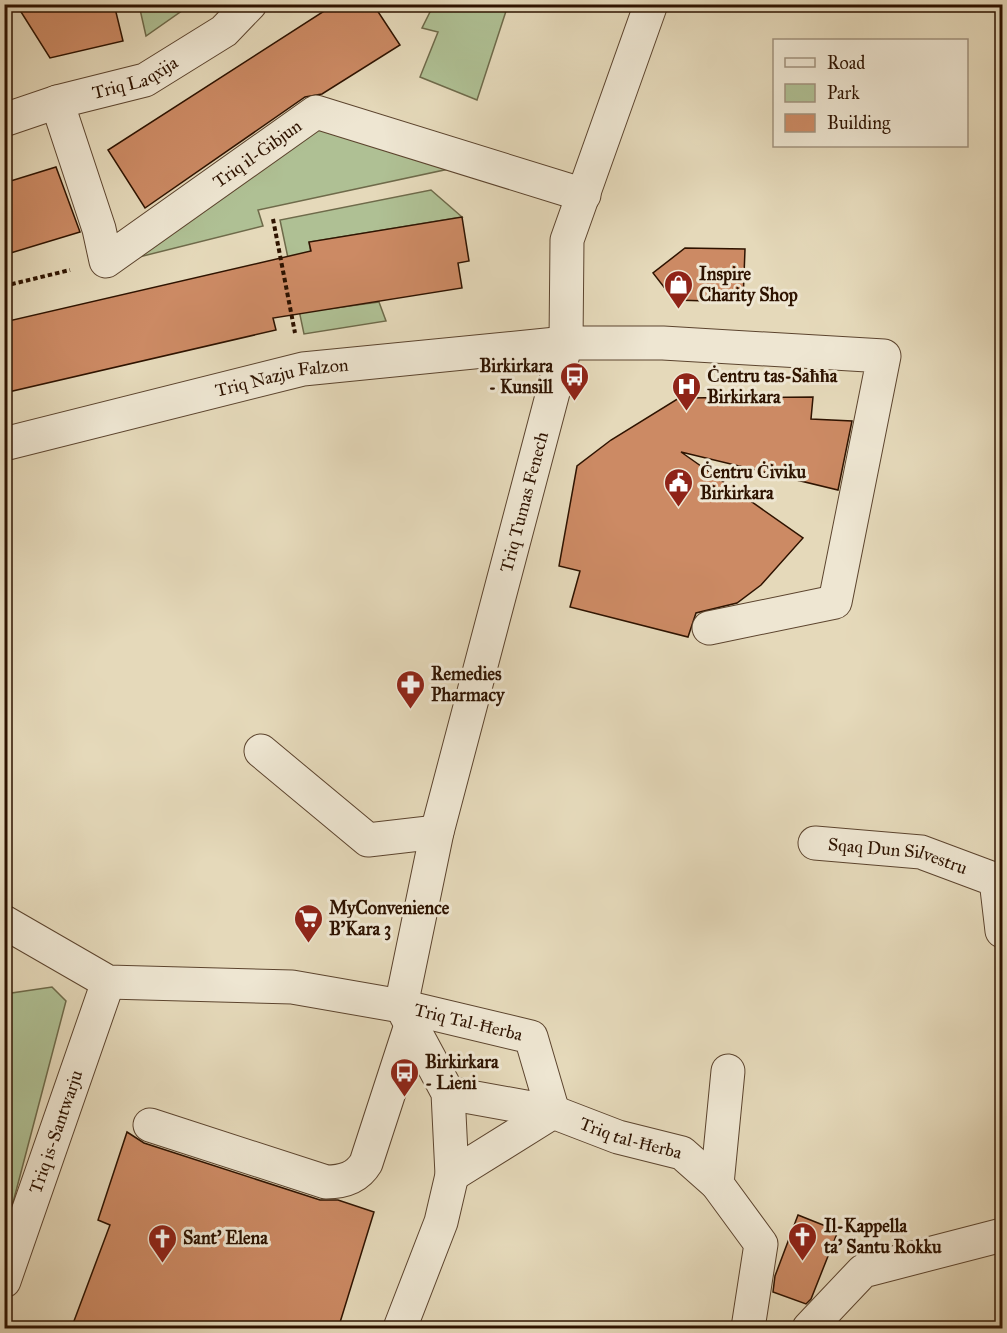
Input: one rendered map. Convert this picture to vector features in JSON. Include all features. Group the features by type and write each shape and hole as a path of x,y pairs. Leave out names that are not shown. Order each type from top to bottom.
{"street":[{"name":"Triq Laqxija","path":"4,120 57,102 145,80 224,31 250,4"},
{"name":"Triq Tumas Fenech","path":"150,1125 326,1182 342,1182 361,1171 366,1163 406,1016 437,832 566,343 567,240 651,4"},
{"path":"57,102 99,229 106,261"},
{"name":"Triq il-Ġibjun","path":"106,261 316,112 584,195"},
{"name":"Triq Nazju Falzon","path":"4,444 303,369 566,343 663,343 884,356 835,602 709,628"},
{"path":"261,751 368,840 437,832"},
{"name":"Sqaq Dun Silvestru","path":"815,843 921,852 996,880 1002,932"},
{"name":"Triq tal-Ħerba","path":"4,922 108,982 292,987 406,1016"},
{"name":"Triq is-Santwarju","path":"4,1281 108,982"},
{"path":"400,1329 441,1222 452,1175 448,1093 406,1016"},
{"name":"Triq Tal-Ħerba","path":"406,1016 531,1037 554,1112"},
{"path":"717,1184 728,1071"},
{"name":"Triq tal-Ħerba","path":"448,1093 554,1112 618,1137 682,1153 717,1184 761,1244 748,1329"},
{"path":"452,1175 554,1112"},
{"path":"809,1329 863,1271 1002,1235"}],"path":[{"path":"273,219 303,369"},
{"path":"4,286 106,261"}],"green space":[{"path":"434,4 508,5 477,100 420,77 438,32 422,28"},
{"path":"139,5 174,5 183,10 146,36"},
{"path":"318,123 458,167 258,210 263,226 139,257"},
{"path":"431,190 462,217 309,242 317,289 328,309 379,302 386,321 304,334 280,220"},
{"path":"52,987 66,1001 5,1233 5,994"}],"building":[{"path":"16,4 114,4 123,41 50,58"},
{"path":"335,4 373,4 400,45 322,94 305,97 145,208 108,150"},
{"path":"56,167 80,232 4,255 4,183"},
{"path":"462,217 469,261 458,263 462,288 273,318 276,330 4,393 4,322 311,251 309,242"},
{"path":"685,248 745,249 743,302 674,300 653,273"},
{"name":"Ċentru Ċiviku Birkirkara","path":"813,397 811,419 852,421 838,490 681,452 803,538 761,585 737,603 696,613 688,637 570,607 580,571 559,566 577,466 611,440 679,398"},
{"path":"127,1132 144,1143 320,1200 338,1200 374,1212 338,1329 71,1329 110,1225 98,1220"},
{"name":"Il-Kappella ta' Santu Rokku","path":"798,1215 838,1231 811,1299 806,1304 773,1292 775,1276"}],"place":[{"name":"Inspire Charity Shop","path":"678,310"},
{"name":"Birkirkara - Kunsill","path":"574,402"},
{"name":"Ċentru tas-Saħħa Birkirkara","path":"686,412"},
{"name":"Ċentru Ċiviku Birkirkara","path":"679,508"},
{"name":"Remedies Pharmacy","path":"410,710"},
{"name":"MyConvenience B'Kara 3","path":"308,944"},
{"name":"Birkirkara - Lieni","path":"404,1098"},
{"name":"Il-Kappella ta' Santu Rokku","path":"803,1262"},
{"name":"Sant' Elena","path":"162,1264"}]}
